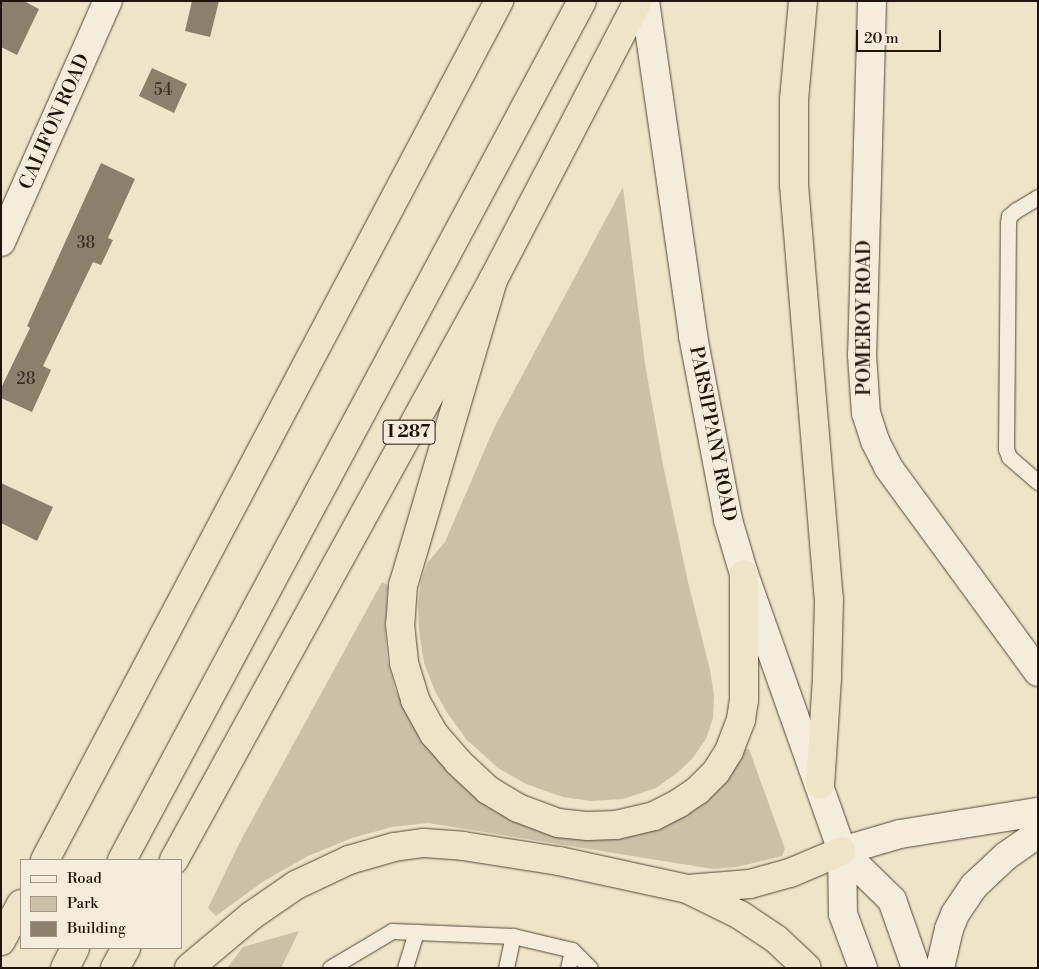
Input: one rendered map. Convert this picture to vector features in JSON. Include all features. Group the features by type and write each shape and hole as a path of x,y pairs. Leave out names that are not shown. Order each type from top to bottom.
{"highway":[{"path":"46,857 499,1"},
{"path":"123,859 582,1"},
{"name":"I 287","path":"175,859 493,280 638,1"},
{"path":"803,1 794,100 794,185 828,599 827,678 820,785"},
{"path":"493,280 403,585 400,624 404,663 415,700 434,734 452,755 488,790 518,808 558,823 616,826 654,816 679,803 698,790 716,772 729,751 741,719 744,700 744,574"},
{"path":"190,968 251,916 296,885 349,860 394,847 424,843 463,846 559,861 686,889 740,915 776,939 806,968"},
{"path":"686,889 750,884 790,873 842,852"},
{"path":"1,921 20,893"},
{"path":"1,942 20,906"},
{"path":"65,968 74,949"},
{"path":"116,968 126,949"}],"main road":[{"name":"CALIFON ROAD","path":"1,242 108,1"},
{"name":"PARSIPPANY ROAD","path":"645,1 693,336 728,520 744,574 820,785 842,852 843,914 863,968"},
{"name":"POMEROY ROAD","path":"872,1 862,355 866,413 875,442 888,466 1038,672"},
{"path":"842,852 900,834 1038,812"},
{"path":"940,968 949,929 955,914 974,886 1006,856 1038,834"},
{"name":"PARSIPPANY ROAD","path":"842,852 892,900 916,968"}],"lane":[{"path":"1038,197 1015,210 1009,216 1008,223 1006,429 1006,449 1009,457 1038,482"},
{"path":"330,968 392,931 513,936 572,950 590,968"},
{"path":"405,968 416,932"},
{"path":"506,968 513,936"},
{"path":"568,968 572,950"}],"green space":[{"path":"623,187 645,364 663,465 688,582 710,670 714,696 713,718 706,739 692,759 656,788 623,799 591,801 563,797 526,784 498,768 466,739 446,711 435,691 424,663 419,631 418,604 421,580 428,562 445,542 494,428"},
{"path":"382,582 388,585 385,626 387,657 395,689 417,731 447,770 495,808 576,836 726,779 746,749 749,749 785,849 782,856 737,867 713,869 428,823 392,827 352,838 308,856 264,881 216,916 208,908 241,840"},
{"path":"299,931 281,968 227,968 243,947"}],"building":[{"path":"1,1 24,1 39,9 17,55 1,47"},
{"path":"192,1 219,1 210,37 185,31"},
{"path":"152,68 187,84 174,113 139,96"},
{"path":"101,163 135,179 108,238 113,240 101,265 93,262 43,366 51,370 32,412 1,398 1,388 30,328 27,326"},
{"path":"1,483 53,507 37,541 1,523"}]}
